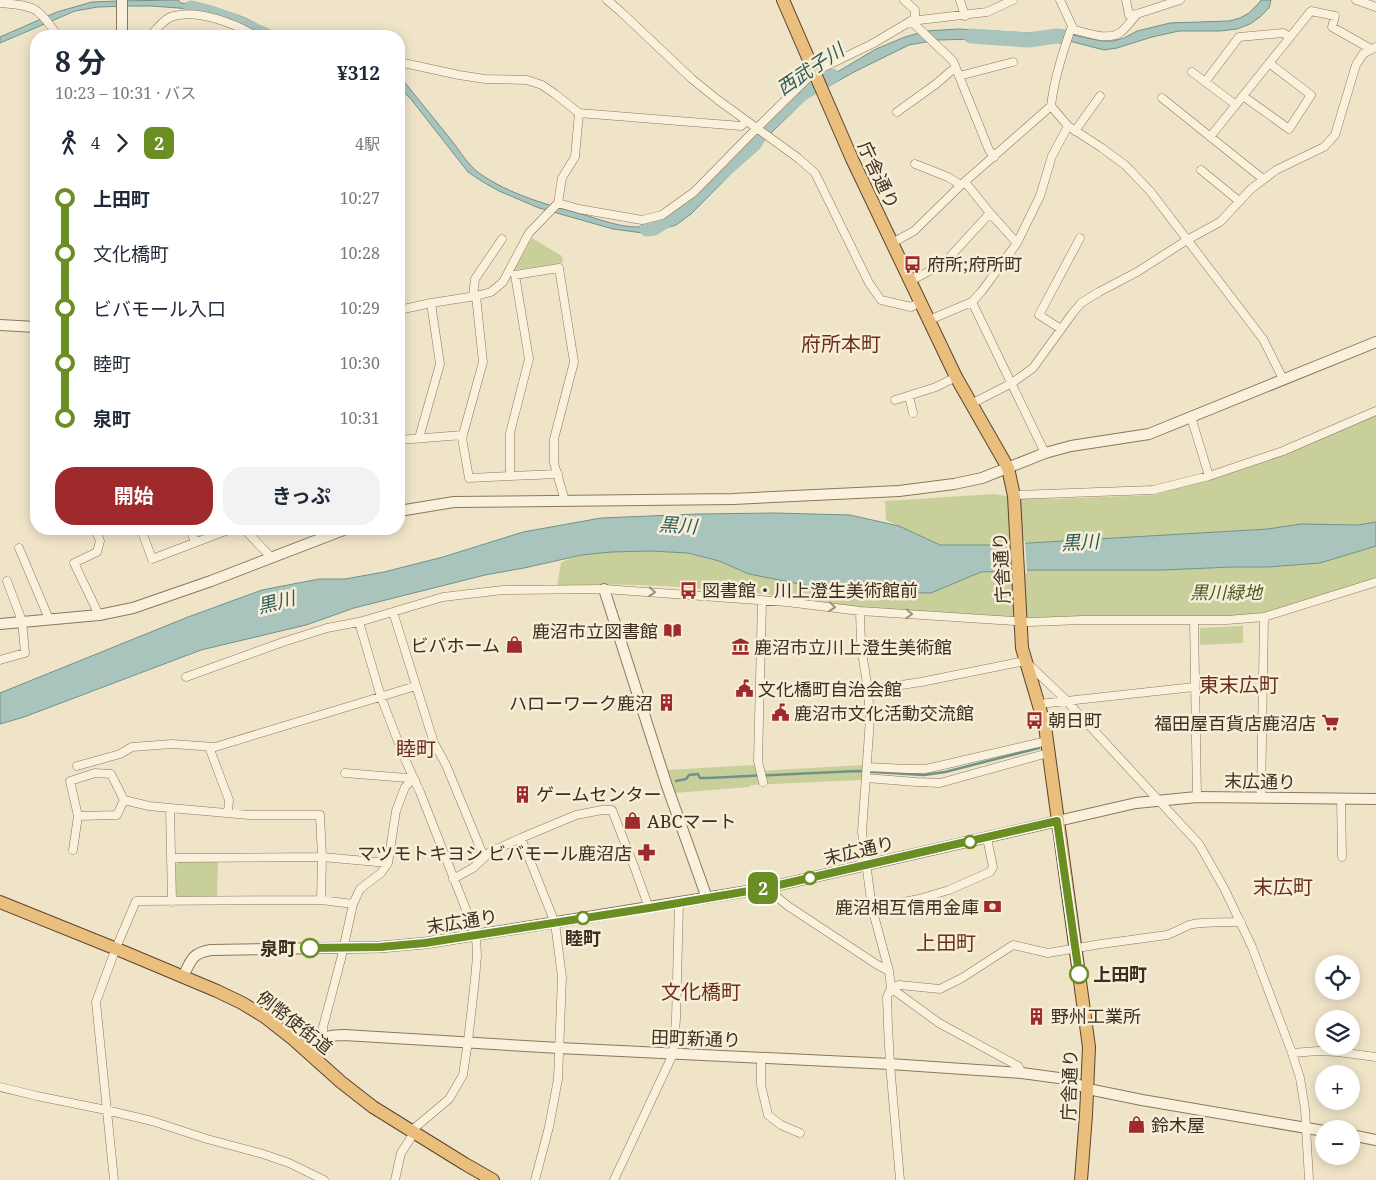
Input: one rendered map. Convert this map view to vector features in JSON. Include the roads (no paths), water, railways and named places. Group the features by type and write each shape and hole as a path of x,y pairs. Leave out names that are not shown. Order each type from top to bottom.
{"highway":[{"name":"庁舎通り","path":"783,0 852,159 956,377 1008,468 1014,496 1022,648 1039,704 1048,747 1089,1047 1081,1180"},
{"name":"例幣使街道","path":"0,902 217,990 254,1010 293,1039 341,1082 373,1107 494,1180"}],"street":[{"path":"122,0 122,30"},
{"path":"607,0 692,79 798,158 815,173 869,283 881,300 911,307 920,302"},
{"path":"904,0 915,10 913,21"},
{"path":"960,0 966,16"},
{"path":"558,203 580,209 642,220 662,215 694,192 816,75 913,21 987,12 1013,0"},
{"path":"892,243 914,231 963,184 1051,106 1059,66 1072,26 1060,0"},
{"path":"1126,0 1129,15 1176,0"},
{"path":"1356,0 1376,6 1375,0"},
{"path":"0,3 24,3 36,10 54,30"},
{"path":"1210,137 1311,10 1335,16 1332,27 1374,48"},
{"path":"155,30 172,16 184,14 229,22 244,30"},
{"path":"1071,29 1104,36 1115,35 1137,14"},
{"path":"913,21 953,61 989,150 994,157"},
{"path":"1205,82 1239,37 1283,32 1290,37"},
{"path":"971,404 1012,383 1033,368 1081,304 1220,222 1251,189 1276,170 1324,147 1335,134 1356,65 1363,54 1374,48"},
{"path":"897,112 951,71 958,73 1014,62"},
{"path":"405,63 485,79 527,80 542,85 579,113 742,126 747,121"},
{"path":"1243,96 1288,128 1311,95 1269,63"},
{"path":"1192,72 1236,105"},
{"path":"1075,131 1100,96"},
{"path":"1162,98 1263,179"},
{"path":"1051,106 1068,126 1102,148 1125,166 1150,191 1263,339 1283,379"},
{"path":"405,309 490,292 503,282 529,233 558,203 562,178 575,157 579,113"},
{"path":"929,320 972,302 1017,243 1040,196 1052,156 1068,126"},
{"path":"915,164 963,184 1017,243"},
{"path":"1201,170 1239,201"},
{"path":"910,281 947,260 990,213"},
{"path":"1061,329 1039,316 1080,238"},
{"path":"502,239 475,279 475,296 483,362 462,438 469,478 558,474"},
{"path":"510,476 510,433 528,360 515,275 559,268 574,362 554,439 554,463 565,501"},
{"path":"972,302 1045,453"},
{"path":"419,438 440,364 431,303"},
{"path":"0,325 30,327"},
{"path":"405,510 454,502 733,498 899,491 954,484 971,481 1045,453 1071,446 1149,434 1376,342"},
{"path":"897,397 909,396 936,387 956,377"},
{"path":"909,396 913,413"},
{"path":"1014,496 1153,490 1210,476 1283,451 1376,411"},
{"path":"1191,417 1210,476"},
{"path":"405,439 463,434"},
{"path":"97,535 100,541 97,552 74,563 98,615"},
{"path":"142,535 152,559 215,535"},
{"path":"193,535 196,542"},
{"path":"250,535 271,558"},
{"path":"0,624 98,615 133,608 330,535"},
{"path":"20,548 48,619"},
{"path":"0,660 25,653 22,622 7,581"},
{"path":"186,677 327,628 359,622 444,597 503,590 604,589 787,602 860,611 1021,620 1194,621 1264,617 1376,582"},
{"path":"604,589 667,786 707,898"},
{"path":"762,601 758,761 763,782"},
{"path":"860,611 861,646 868,690 870,719 862,825 872,908 889,971 891,988 887,998 890,1064 900,1180"},
{"path":"394,612 434,743 446,765 484,857"},
{"path":"1261,798 1264,617"},
{"path":"1194,621 1197,796"},
{"path":"359,622 382,697 412,781 476,936 477,956 464,1068 449,1099 412,1132 400,1154 394,1180"},
{"path":"868,690 922,682 1025,661 1067,701 1199,844 1241,922 1300,1078 1306,1109 1309,1180"},
{"path":"77,766 120,754 132,747 172,744 216,747 416,686"},
{"path":"1039,704 1194,687"},
{"path":"210,747 228,800 228,813"},
{"path":"867,767 925,769 1048,747"},
{"path":"866,778 940,782 1048,747"},
{"path":"74,850 78,816 70,781 95,773 111,774 124,800 118,815 78,816"},
{"path":"345,773 407,778 412,781"},
{"path":"308,1053 323,1038 323,1027 353,904 360,889 381,873 388,863 396,811 405,787 412,781"},
{"name":"末広通り","path":"183,977 194,956 211,950 400,946 476,936 766,888 1136,803 1197,796 1376,799"},
{"path":"1341,798 1342,857"},
{"path":"124,800 149,806 248,815 320,815 321,900"},
{"path":"170,808 172,902"},
{"path":"453,879 473,868 490,852 521,838 576,815 612,810 649,908"},
{"path":"521,838 555,923 562,977 558,1079 549,1127 535,1180"},
{"path":"872,908 919,899 949,890 990,872 993,867 987,838"},
{"path":"171,858 322,858 388,863"},
{"path":"766,888 788,906 889,971"},
{"path":"114,1180 96,1002 136,901 321,900 353,904"},
{"path":"614,1180 673,1054 678,971 679,903"},
{"path":"891,988 899,986 940,989 962,978 1014,945 1048,953 1167,934 1197,924 1241,922"},
{"path":"891,988 939,1023 1018,1066 1022,1073"},
{"name":"田町新通り","path":"323,1038 332,1035 344,1035 468,1041 559,1048 762,1057 1022,1073 1066,1079 1088,1088 1142,1100 1315,1130"},
{"path":"1292,1054 1318,1051 1376,1057"},
{"path":"762,1057 761,1085 768,1115 781,1125 800,1133"},
{"path":"0,1087 152,1121 207,1139 263,1154 289,1163 324,1180"},
{"path":"1360,1137 1376,1140"}],"water":[{"path":"178,0 181,3 238,15 264,30 256,30 242,22 214,13 179,8 151,6 98,7 75,11 0,43 0,37 57,12 92,2"},
{"path":"1261,0 1271,0 1269,8 1260,17 1250,24 1237,29 1179,31 1104,50 1058,38 1042,37 1028,40 1005,37 937,40 909,45 854,72 806,99 691,214 676,225 643,233 613,229 539,208 483,182 468,172 405,93 405,83 471,166 491,181 516,193 557,207 617,225 637,227 654,225 681,214 789,108 829,77 876,49 905,37 926,31 958,29 1063,33 1102,41 1113,41 1137,31 1170,23 1229,21 1249,13"},
{"name":"黒川","path":"775,513 850,515 899,526 940,545 995,545 1268,529 1301,524 1358,525 1376,522 1376,546 1320,563 1268,567 981,572 931,593 835,591 749,574 719,561 688,553 650,551 582,555 485,575 354,608 306,625 201,650 24,717 0,724 0,693 188,617 262,590 319,579 345,579 384,572 443,557 523,532 601,518"}],"waterway":[{"name":"西武子川","path":"191,8 220,16 253,30"},
{"name":"西武子川","path":"971,36 1028,40 1057,36 1065,37"},
{"name":"西武子川","path":"647,229 654,228 670,218 754,144 767,125 804,92 832,76"},
{"path":"676,781 686,779 689,775 698,774 700,778 857,771 924,775 945,772 1039,748"}],"place":[{"name":"府所;府所町","path":"913,264"},
{"name":"図書館・川上澄生美術館前","path":"688,590"},
{"name":"鹿沼市立図書館","path":"672,631"},
{"name":"ビバホーム","path":"514,645"},
{"name":"鹿沼市立川上澄生美術館","path":"740,647"},
{"name":"文化橋町自治会館","path":"744,689"},
{"name":"ハローワーク鹿沼","path":"667,703"},
{"name":"鹿沼市文化活動交流館","path":"780,713"},
{"name":"朝日町","path":"1034,720"},
{"name":"福田屋百貨店鹿沼店","path":"1330,723"},
{"name":"ゲームセンター","path":"522,794"},
{"name":"ABCマート","path":"633,821"},
{"name":"マツモトキヨシ ビバモール鹿沼店","path":"646,853"},
{"name":"鹿沼相互信用金庫","path":"993,907"},
{"name":"睦町","path":"583,918"},
{"name":"泉町","path":"310,948"},
{"name":"上田町","path":"1079,974"},
{"name":"野州工業所","path":"1037,1016"},
{"name":"鈴木屋","path":"1137,1125"}],"district":[{"name":"府所本町","path":"841,343"},
{"name":"東末広町","path":"1239,684"},
{"name":"睦町","path":"416,748"},
{"name":"末広町","path":"1283,886"},
{"name":"上田町","path":"946,942"},
{"name":"文化橋町","path":"701,991"}],"park label":[{"name":"黒川緑地","path":"1226,592"}]}
